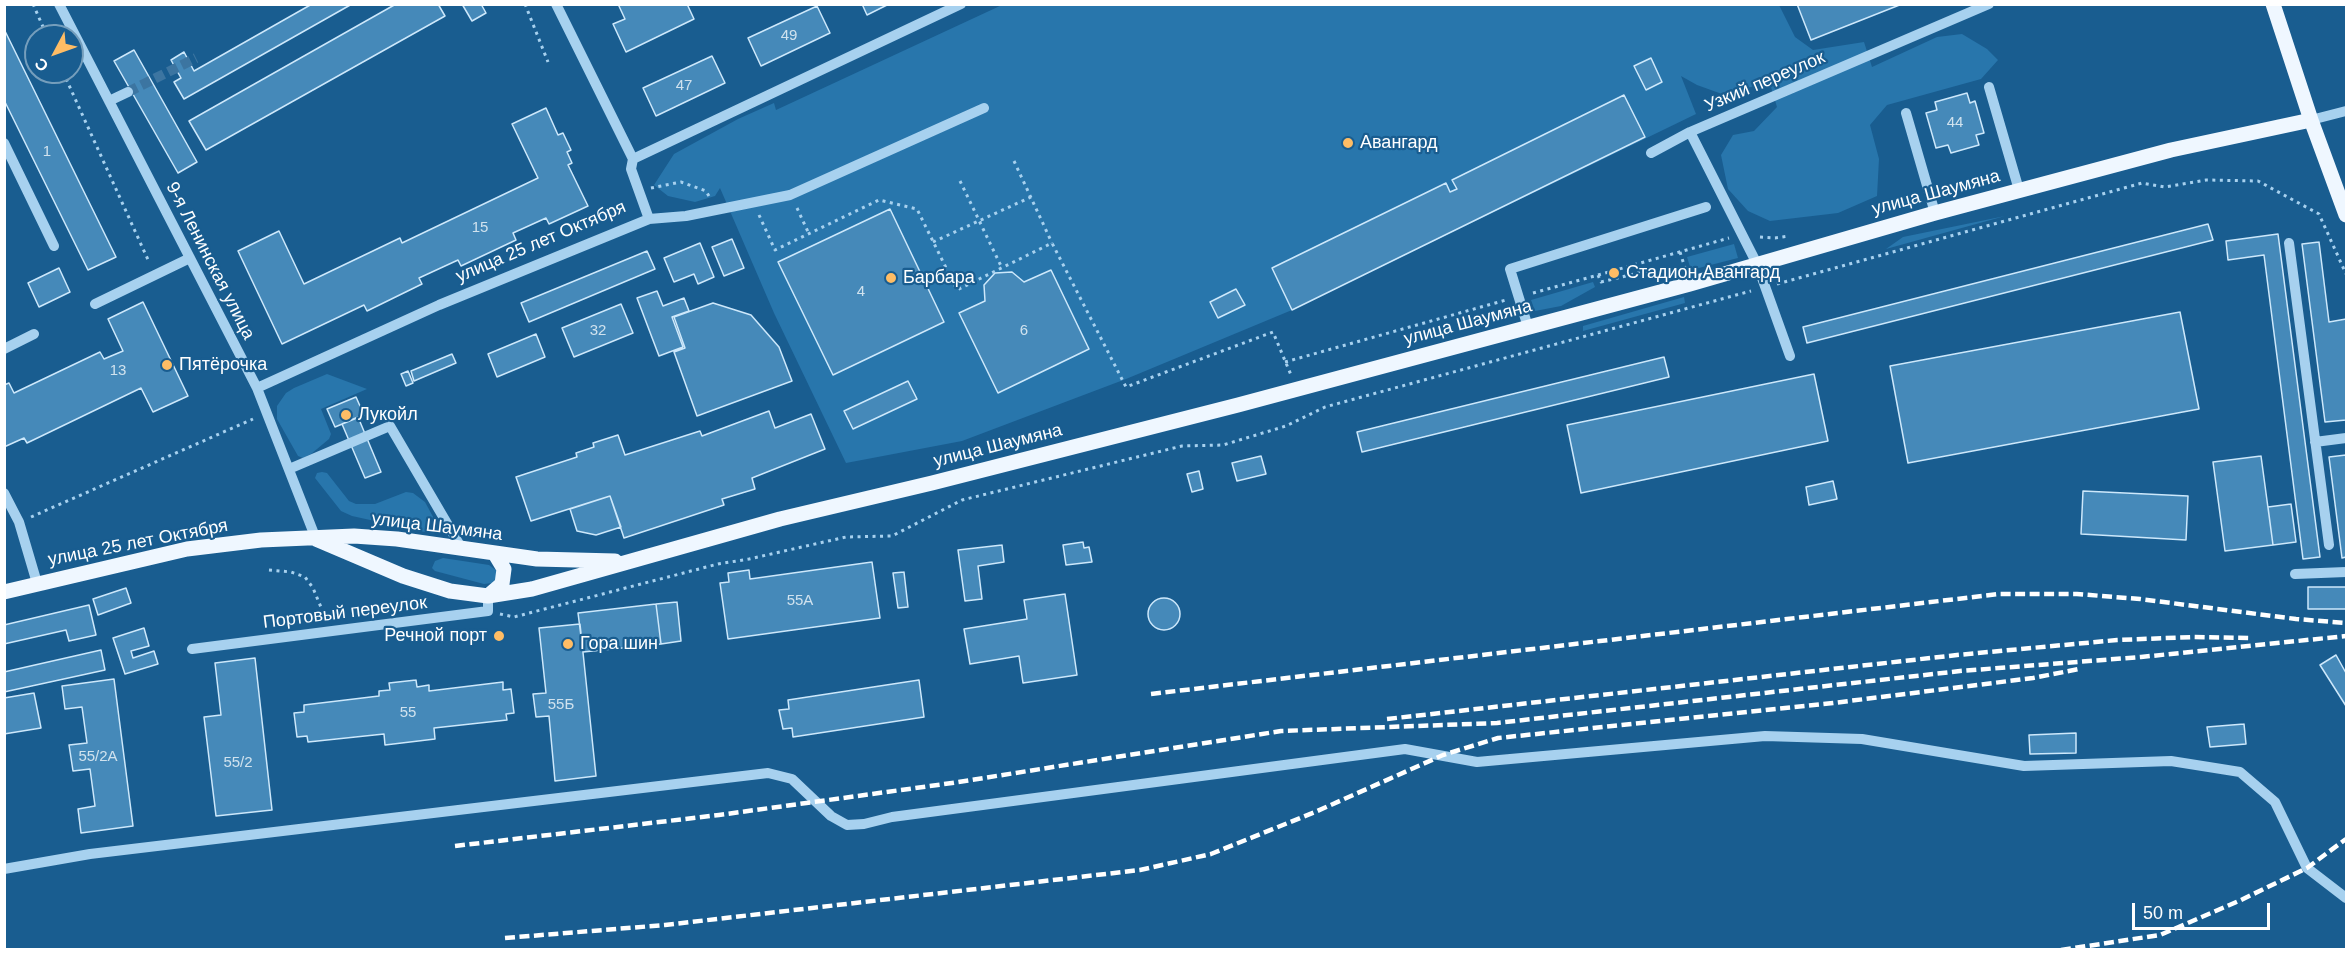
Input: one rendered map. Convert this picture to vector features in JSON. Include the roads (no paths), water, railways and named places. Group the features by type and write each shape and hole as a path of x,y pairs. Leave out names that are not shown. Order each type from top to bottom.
{"main road":[{"path":"2273,4 2311,120 2346,215"},
{"name":"улица Шаумяна","path":"316,539 402,576 488,604 532,589 780,519 944,480 1297,389 1690,284 2019,190 2171,150 2311,120"},
{"name":"улица Шаумяна","path":"316,539 354,536 387,538 537,559 633,561"},
{"name":"улица 25 лет Октября","path":"4,592 187,549 261,540 316,539"},
{"path":"488,604 502,584 504,569 495,554"}],"street":[{"name":"9-я Ленинская улица","path":"60,4 257,388 316,539"},
{"name":"улица 25 лет Октября","path":"257,388 439,305 649,219 631,169 633,159 556,4"},
{"path":"633,159 961,4"},
{"name":"Узкий переулок","path":"1790,356 1757,264 1690,132 1989,4"},
{"path":"1989,87 2019,190"},
{"path":"109,100 128,92"},
{"path":"649,219 686,216 790,195 984,108"},
{"path":"2311,120 2346,111"},
{"path":"1906,113 1935,213"},
{"path":"1650,153 1690,132"},
{"path":"4,143 54,246"},
{"path":"1528,327 1510,268 1706,207"},
{"path":"2289,243 2329,545"},
{"path":"95,304 190,258"},
{"path":"4,349 34,334"},
{"path":"289,469 390,426 462,549"},
{"path":"2315,442 2346,438"},
{"path":"4,493 19,522 37,583"},
{"path":"2295,574 2346,572"},
{"name":"Портовый переулок","path":"192,649 330,631 488,604"},
{"path":"4,869 90,854 768,773 792,779 831,816 847,825 864,824 892,817 1405,749 1477,762 1765,736 1862,739 2024,766 2171,761 2240,772 2275,802 2307,867 2346,897"}],"tunnel":[{"path":"128,92 196,58"}],"railway":[{"path":"1151,694 1999,594 2077,594 2140,599 2296,619 2346,623"},
{"path":"455,846 719,815 952,783 1281,731 1497,723 1960,671 2141,657 2346,636"},
{"path":"1387,719 1957,655 2117,640 2194,637 2249,638"},
{"path":"505,938 665,925 1140,870 1211,854 1315,812 1443,755 1498,738 1833,703 2033,678 2079,669"},
{"path":"2061,950 2160,935 2307,868 2346,839"}],"place":[{"name":"Авангард","path":"1348,143"},
{"name":"Стадион Авангард","path":"1614,273"},
{"name":"Барбара","path":"891,278"},
{"name":"Пятёрочка","path":"167,365"},
{"name":"Лукойл","path":"346,415"},
{"name":"Речной порт","path":"499,636"},
{"name":"Гора шин","path":"568,644"}]}
